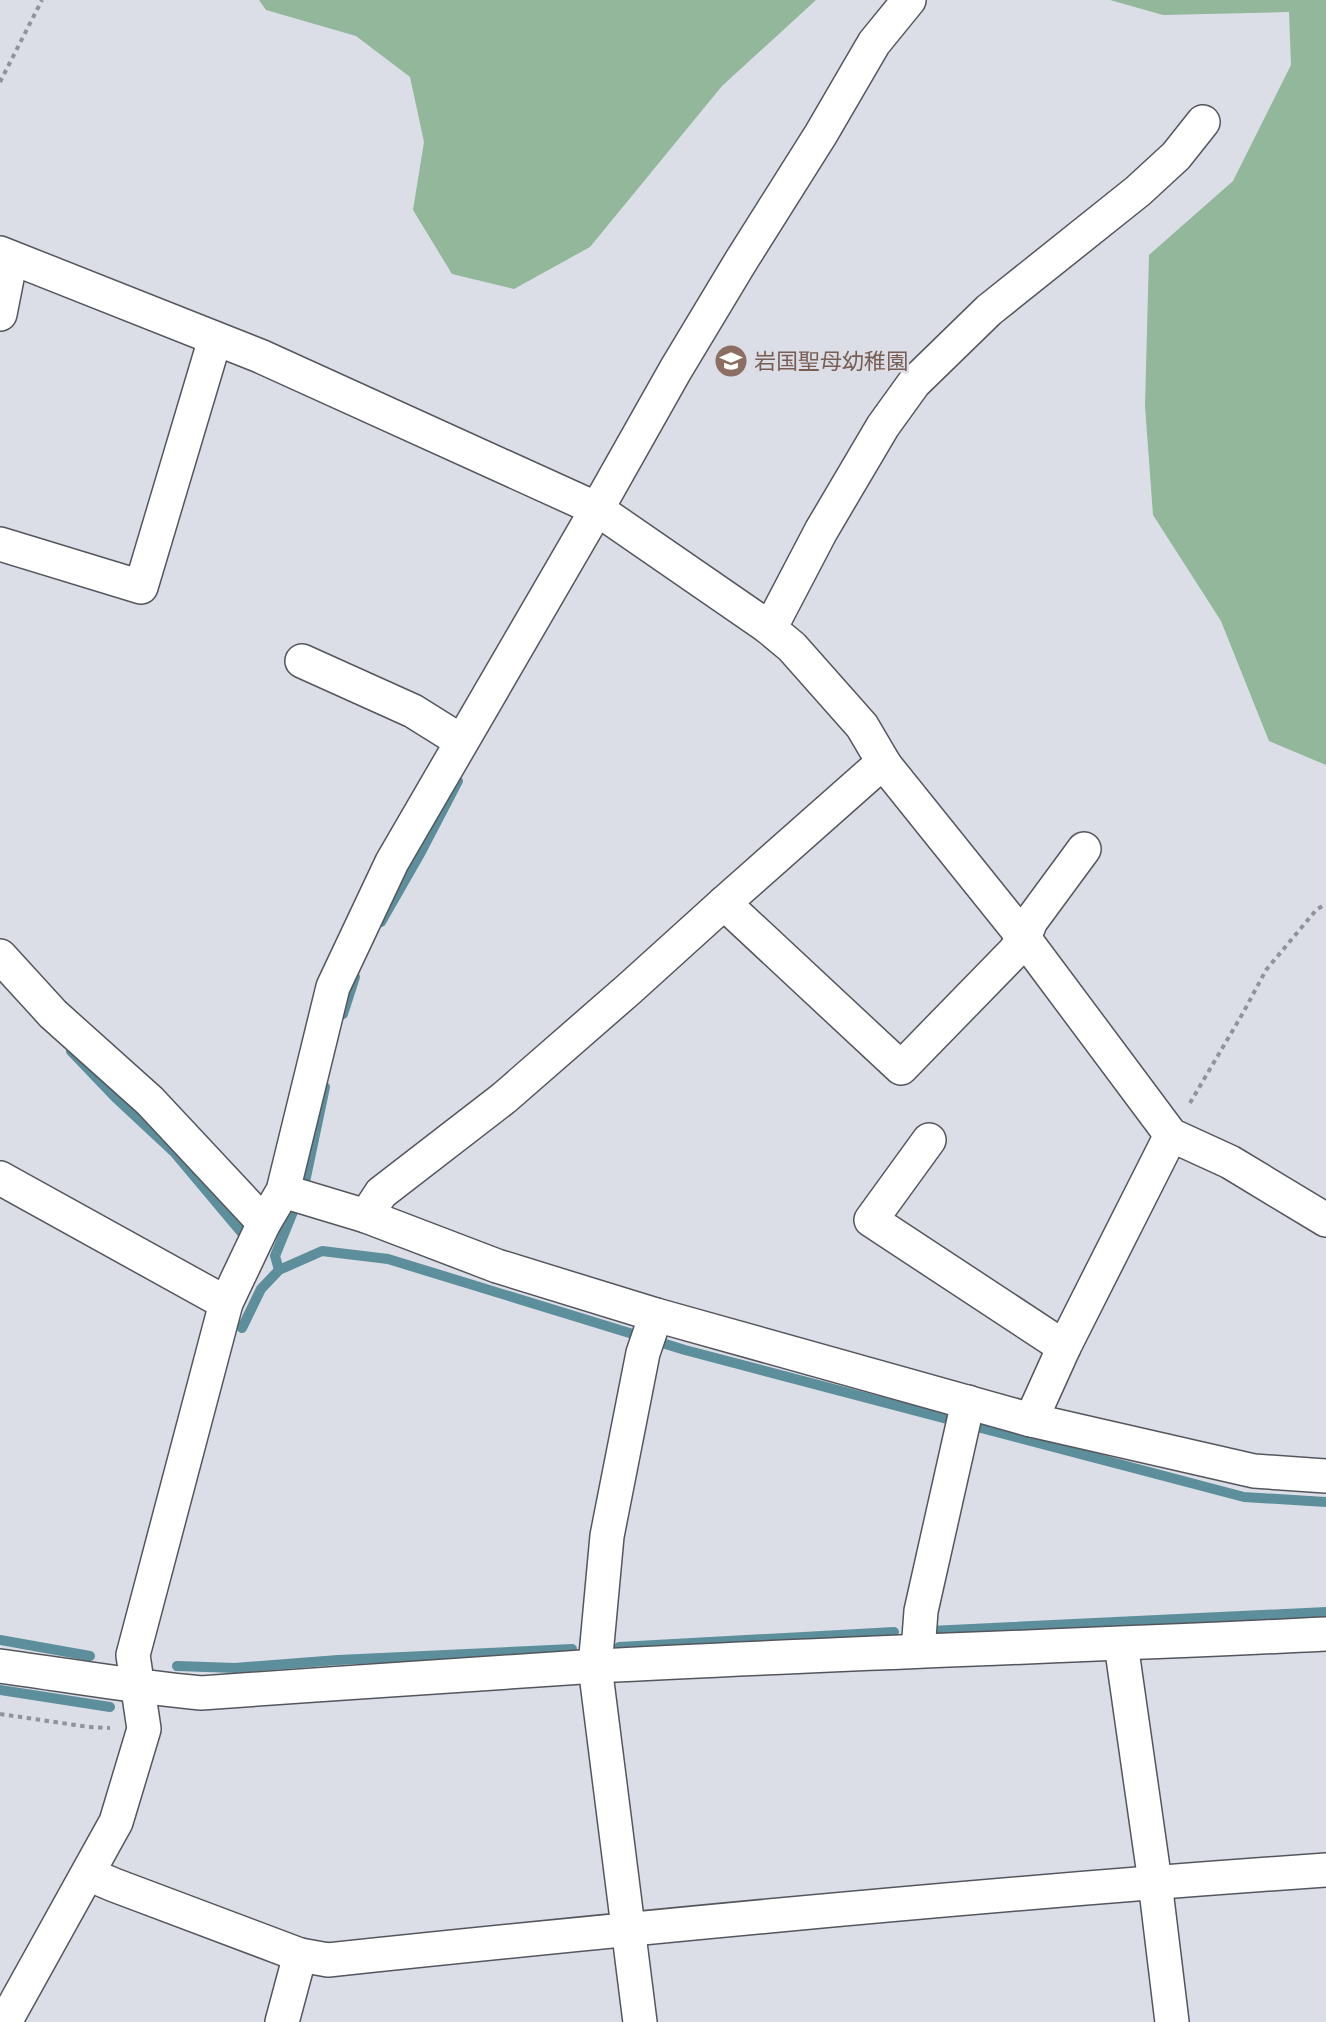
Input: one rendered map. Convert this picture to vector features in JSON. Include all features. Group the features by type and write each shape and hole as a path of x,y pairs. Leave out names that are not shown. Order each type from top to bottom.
{"street":[{"path":"6,2022 116,1822 144,1728 133,1655 226,1303 264,1223 294,1194 333,987 392,862 676,369 821,134 874,43 909,0"},
{"path":"768,627 776,617 821,531 883,426 914,383 989,310 1138,190 1176,156 1203,122"},
{"path":"0,314 6,255 260,356 597,509 768,627 792,647 862,726 885,765 1024,938 1171,1135 1230,1162 1326,1220"},
{"path":"0,544 141,587 215,339"},
{"path":"302,661 413,711 461,741"},
{"path":"366,1216 381,1193 504,1098 872,772 885,765"},
{"path":"724,903 901,1068 1014,952 1024,938 1031,921 1084,849"},
{"path":"0,956 53,1014 150,1101 264,1223"},
{"path":"1031,1420 1064,1347 1171,1135"},
{"path":"928,1140 871,1220 1064,1347"},
{"path":"0,1178 226,1303"},
{"path":"294,1194 366,1216 497,1266 651,1331 1254,1471 1326,1476"},
{"path":"640,2022 595,1666 607,1536 651,1331"},
{"path":"918,1651 921,1611 967,1406"},
{"path":"0,1665 139,1688 201,1693 595,1666 1326,1634"},
{"path":"1121,1644 1155,1882 1172,2022"},
{"path":"88,1874 114,1886 300,1955 328,1960 627,1928 1155,1882 1326,1870"},
{"path":"282,2022 300,1955"}],"path":[{"path":"0,82 42,0"},
{"path":"1171,1135 1266,970 1317,909 1326,904"},
{"path":"0,1714 89,1727 144,1728"}],"green space":[{"path":"259,0 816,0 722,86 590,247 514,289 452,274 413,210 424,142 410,77 356,36 266,10"},
{"path":"1110,0 1326,0 1326,765 1269,741 1221,621 1153,515 1145,406 1149,255 1233,181 1291,65 1289,12 1163,15"}],"waterway":[{"path":"381,922 458,781"},
{"path":"343,1014 355,977"},
{"path":"71,1051 115,1097 174,1152 242,1233"},
{"path":"279,1270 275,1256 305,1182 325,1087"},
{"path":"242,1328 261,1289 279,1270 322,1251 388,1259 685,1350 1244,1497 1326,1502"},
{"path":"930,1631 1326,1612"},
{"path":"619,1647 894,1632"},
{"path":"0,1640 90,1656"},
{"path":"177,1666 235,1668 338,1660 572,1649"},
{"path":"0,1690 110,1707"}],"place":[{"name":"岩国聖母幼稚園","path":"731,361"}]}
